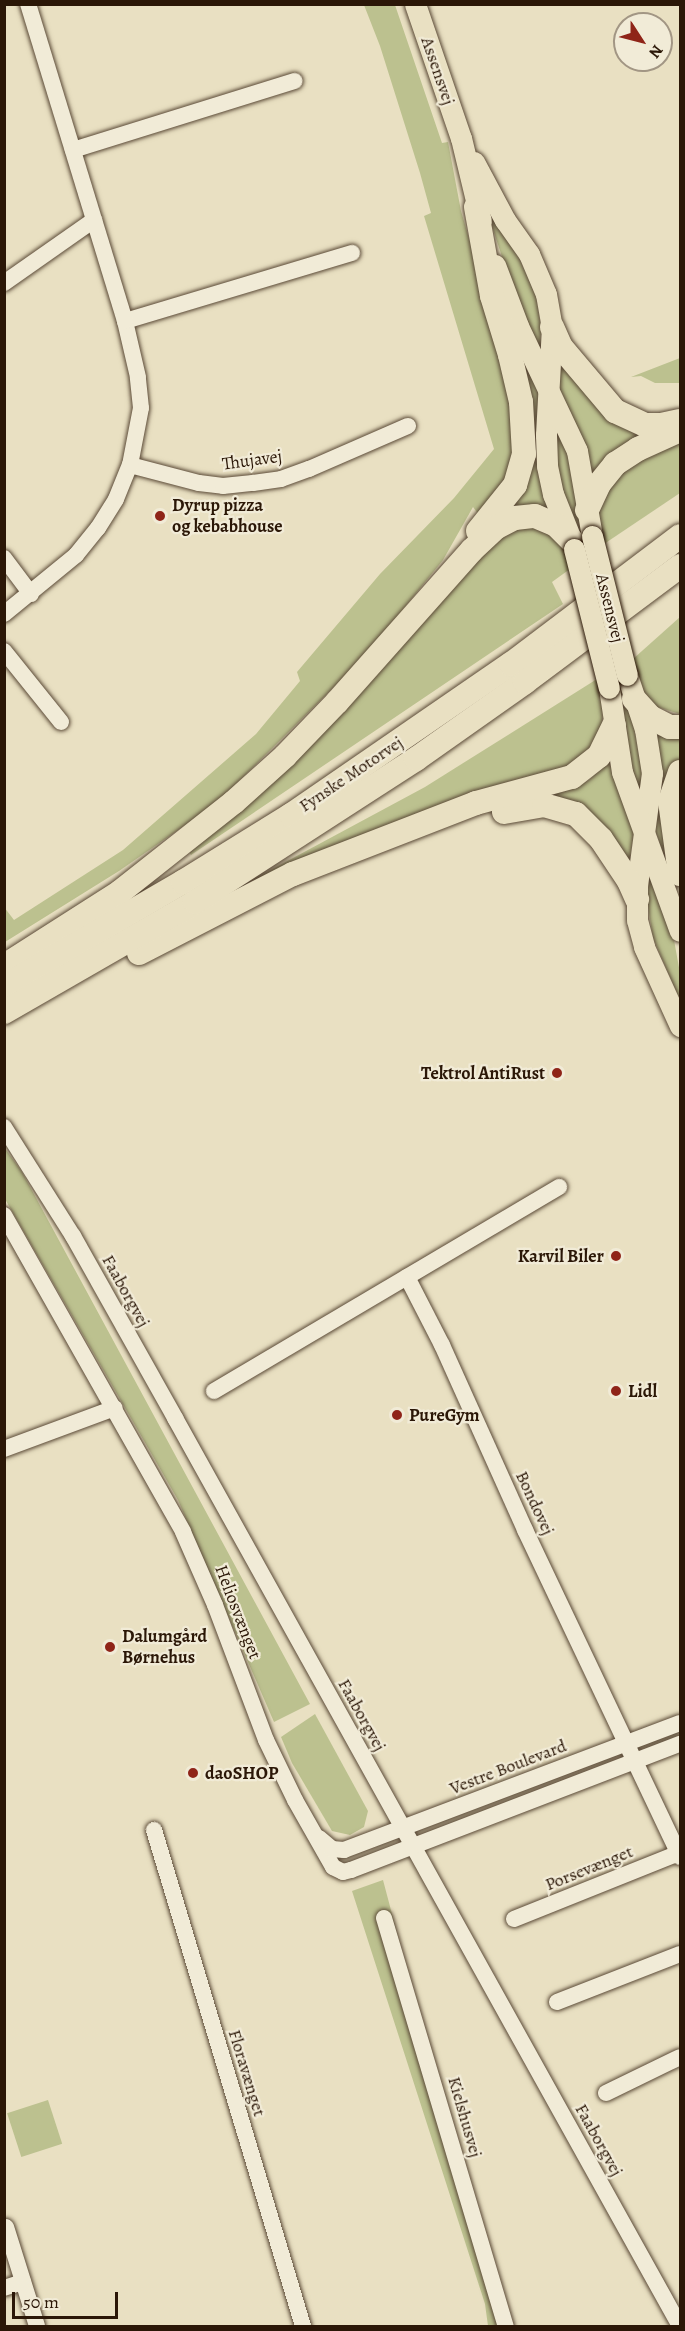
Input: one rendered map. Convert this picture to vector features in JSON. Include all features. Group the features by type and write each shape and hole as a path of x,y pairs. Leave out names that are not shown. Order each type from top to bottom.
{"highway":[{"path":"337,702 507,496 522,467 525,454 521,402 492,296 476,207"},
{"path":"552,327 561,347 615,411 645,425 681,421"},
{"path":"587,510 599,484 615,464 638,449 681,430"},
{"path":"4,966 120,892 203,829 285,756 337,702 472,550 497,527 515,518 535,516 556,525 579,542"},
{"name":"Fynske Motorvej","path":"4,986 183,882 291,815 511,664 681,537"},
{"name":"Fynske Motorvej","path":"4,1012 195,902 397,771 525,682 681,566"},
{"path":"634,699 655,720 670,727 681,728"},
{"path":"4,1017 69,990 293,874 476,803 572,777 598,756 614,725"},
{"path":"681,772 670,801 672,827 681,874"},
{"path":"388,838 529,806 556,806 576,814 594,829 629,881 637,899"}],"main road":[{"name":"Assensvej","path":"415,4 461,138 476,207 510,308 577,451 587,510 579,542 609,688 622,772 681,931"},
{"name":"Assensvej","path":"461,138 493,198 539,274 546,294 552,327 547,466 553,494 579,542 645,729 651,759 651,785 644,831 637,920 645,948 681,1026"}],"street":[{"path":"4,614 76,555 98,528 116,499 130,465 141,408 138,377 125,321 28,4"},
{"path":"73,150 296,81"},
{"path":"4,283 94,220"},
{"path":"125,321 352,253"},
{"name":"Thujavej","path":"130,465 199,483 223,486 253,483 281,479 309,469 408,426"},
{"path":"4,558 31,594"},
{"path":"4,651 61,723"},
{"name":"Faaborgvej","path":"4,1127 73,1236 680,2326"},
{"path":"214,1391 559,1187"},
{"name":"Heliosvænget","path":"4,1215 183,1532 204,1577 266,1740 333,1867 343,1872 413,1848"},
{"name":"Bondovej","path":"407,1277 442,1345 525,1530 628,1744"},
{"path":"4,1449 115,1408"},
{"name":"Vestre Boulevard","path":"403,1829 681,1723"},
{"path":"628,1744 636,1760"},
{"path":"413,1848 681,1744"},
{"name":"Porsevænget","path":"514,1919 680,1855 636,1760"},
{"path":"314,1834 332,1849 344,1850 403,1829"},
{"name":"Floravænget","path":"154,1830 303,2326"},
{"name":"Kielshusvej","path":"384,1918 506,2326"},
{"path":"557,2002 681,1954"},
{"path":"606,2093 681,2057"},
{"path":"6,2227 37,2326"},
{"path":"4,2288 23,2282"}],"green space":[{"path":"364,5 395,5 442,143 448,142 461,211 510,379 519,460 482,519 473,507 443,560 378,640 352,669 234,786 204,812 119,871 5,942 4,907 14,920 123,850 256,734 300,681 297,672 380,574 454,498 494,449 424,216 431,213 420,173 380,46"},
{"path":"485,205 520,260 536,296 541,327 540,349 512,287"},
{"path":"511,337 539,391 537,468 552,516 513,513 512,500 520,489"},
{"path":"561,356 652,432 593,482 586,446 559,387"},
{"path":"680,358 680,383 655,383 641,376 631,377"},
{"path":"556,429 568,454 583,536 579,537 566,504 556,465"},
{"path":"680,436 680,493 604,544 597,511 611,478"},
{"path":"532,526 545,530 562,545 570,569 552,582 563,604 191,855 188,850 483,549 516,528"},
{"path":"680,617 680,714 654,706 641,689 633,659"},
{"path":"597,679 603,711 602,725 589,749 572,765 260,881 254,879 425,787"},
{"path":"617,684 621,684 632,717 642,772 640,791 632,769"},
{"path":"655,725 680,732 680,762 671,851 677,888 655,830 662,774"},
{"path":"609,761 634,833 629,863 548,795 576,787 589,780"},
{"path":"650,872 674,940 680,973 680,1000 653,938 647,900"},
{"path":"4,1147 22,1172 310,1704 274,1722 178,1500 5,1199"},
{"path":"315,1714 368,1811 364,1827 350,1835 332,1831 292,1763 281,1737"},
{"path":"383,1880 501,2326 488,2326 485,2304 352,1891"},
{"path":"48,2100 62,2144 21,2157 7,2113"}],"place":[{"name":"Dyrup pizza og kebabhouse","path":"160,516"},
{"name":"Tektrol AntiRust","path":"557,1073"},
{"name":"Karvil Biler","path":"616,1256"},
{"name":"Lidl","path":"616,1391"},
{"name":"PureGym","path":"397,1415"},
{"name":"Dalumgård Børnehus","path":"110,1647"},
{"name":"daoSHOP","path":"193,1773"}]}
